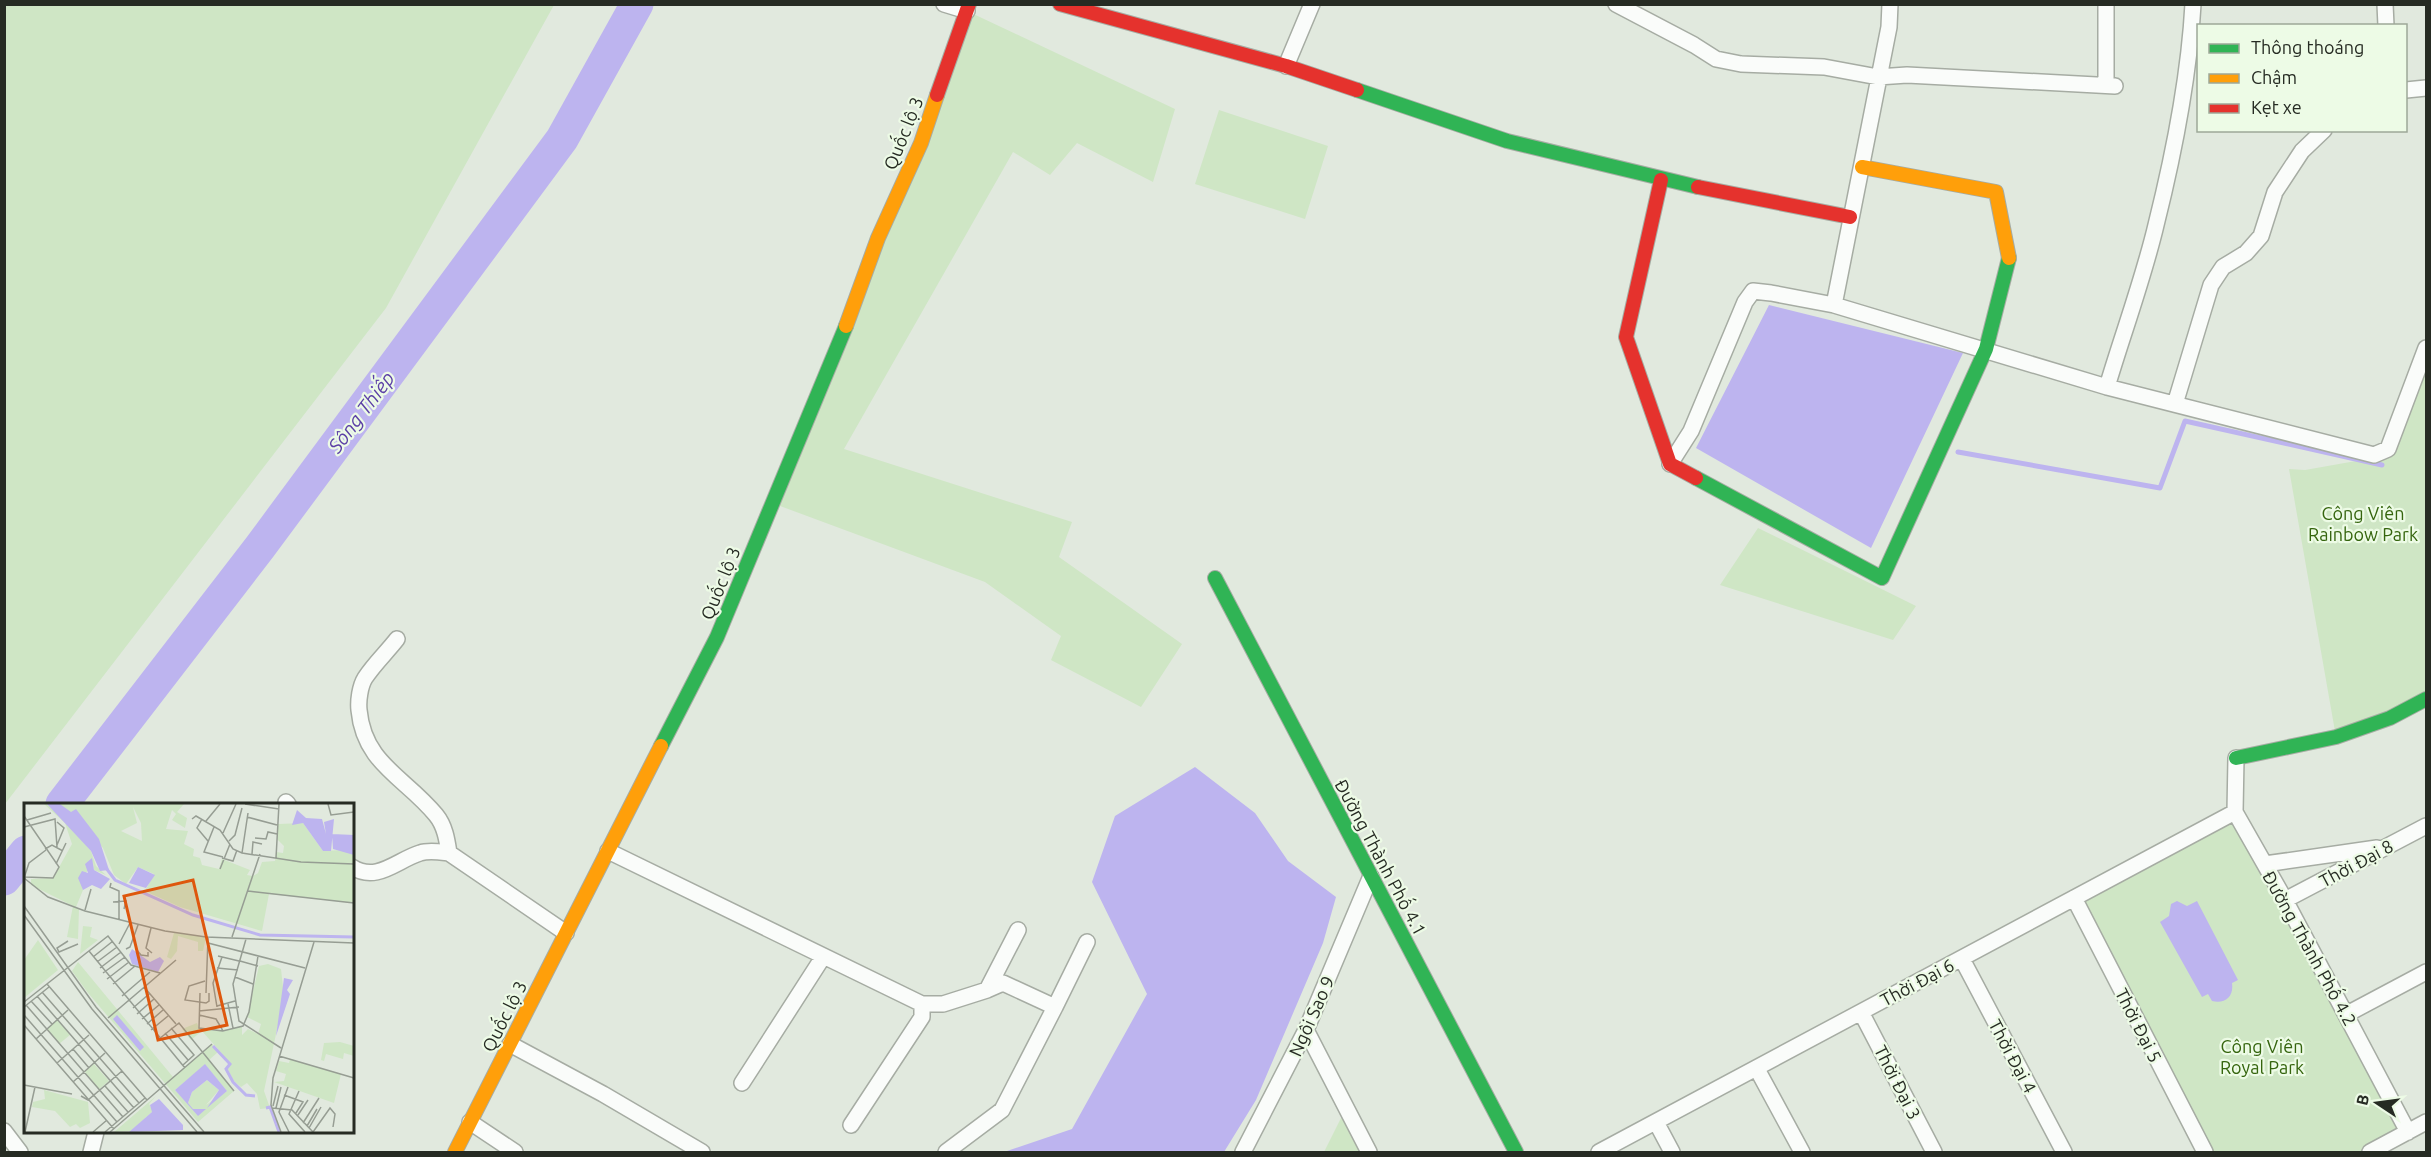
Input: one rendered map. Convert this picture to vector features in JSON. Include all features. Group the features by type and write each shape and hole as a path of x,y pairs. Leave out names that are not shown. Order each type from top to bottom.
{"main road":[{"path":"1064,5 1286,66 1507,141 1661,180 1850,217"},
{"name":"Quốc lộ 3","path":"455,1152 717,637 838,346 878,238 921,143 968,8"},
{"path":"1661,180 1626,337 1670,464 1882,578 1986,349 2009,259 1996,192 1862,167"},
{"name":"Đường Thành Phố 4.1","path":"1215,578 1516,1152"},
{"path":"2236,758 2336,737 2390,718 2427,699"}],"street":[{"path":"944,4 968,8"},
{"path":"1286,66 1312,4"},
{"path":"1616,4 1716,59 1741,64 1824,67 1878,77 1907,75 2110,86 2106,4"},
{"path":"1834,305 1850,217 1862,167 1888,27 1890,4"},
{"path":"2107,387 2156,226 2187,66 2193,4"},
{"path":"2385,4 2386,24"},
{"path":"2407,90 2427,88"},
{"path":"2175,404 2211,285 2223,267 2247,252 2261,236 2275,192 2302,151 2322,132"},
{"path":"1670,464 1691,431 1745,302 1753,291 1771,292 1834,305 2107,387 2361,452 2379,454 2388,449 2427,348"},
{"path":"398,639 363,680 359,704 361,727 369,748 436,815 446,833 449,854"},
{"path":"2235,812 2236,758"},
{"name":"Đường Thành Phố 4.2","path":"2235,812 2347,1014 2409,1132"},
{"name":"Thời Đại 6","path":"1599,1152 2235,812"},
{"name":"Thời Đại 8","path":"2285,900 2427,826"},
{"path":"2265,864 2388,846"},
{"path":"608,851 922,1004 942,1004 1003,983 1056,1007"},
{"path":"354,868 369,874 384,870 421,852 449,854 566,933"},
{"name":"Ngôi Sao 9","path":"1243,1152 1306,1030 1371,876"},
{"name":"Thời Đại 5","path":"2074,898 2205,1152"},
{"path":"987,990 1018,930"},
{"path":"946,1152 1002,1110 1087,942"},
{"path":"742,1083 824,957"},
{"name":"Thời Đại 4","path":"1962,958 2064,1152"},
{"path":"2347,1014 2427,972"},
{"path":"851,1125 922,1017 922,1004"},
{"name":"Thời Đại 3","path":"1861,1012 1934,1152"},
{"path":"1306,1030 1370,1152"},
{"path":"510,1044 603,1094 702,1152"},
{"path":"1756,1069 1802,1152"},
{"path":"470,1122 515,1152"},
{"path":"1656,1122 1671,1152"},
{"path":"2370,1152 2427,1122"},
{"path":"4,1131 20,1152"},
{"path":"91,1152 96,1133"}],"green space":[{"path":"5,4 554,5 386,308 5,804"},
{"path":"967,11 1175,109 1153,182 1077,143 1050,175 1013,152 844,449 1072,522 1059,557 1182,644 1141,707 1051,660 1061,636 985,582 772,503"},
{"path":"1219,110 1328,146 1305,219 1195,184"},
{"name":"Công Viên Rainbow Park","path":"2426,344 2426,699 2336,737 2289,469 2305,470 2384,456"},
{"path":"1758,528 1916,606 1893,640 1720,585"},
{"name":"Công Viên Royal Park","path":"2235,812 2408,1132 2370,1152 2205,1152 2074,898"},
{"path":"1346,1108 1369,1152 1324,1152"}],"shaded area":[{"path":"1769,305 1963,353 1871,548 1696,448"},
{"path":"1195,767 1255,813 1288,861 1336,897 1323,943 1256,1100 1224,1152 1004,1152 1072,1129 1147,994 1092,882 1115,816"},
{"path":"2177,901 2187,906 2197,901 2238,980 2232,983 2232,992 2225,1000 2212,1001 2208,994 2202,997 2160,922 2169,916 2171,904"}],"waterway":[{"name":"Sông Thiếp","path":"63,803 260,547 562,139 637,4"},
{"path":"1958,452 2160,488 2185,421 2382,465"},
{"name":"Sông Thiếp","path":"4,879 24,854"}],"traffic: fast":[{"path":"1357,90 1507,141 1698,187"},
{"path":"1696,478 1882,578 1986,349 2009,258"},
{"path":"661,746 717,637 846,326"},
{"path":"1215,578 1516,1152"},
{"path":"2236,758 2336,737 2390,718 2426,699"}],"traffic: slow":[{"path":"846,326 878,238 921,143 937,95"},
{"path":"1862,167 1996,192 2009,258"},
{"path":"455,1152 661,746"}],"traffic: jam":[{"path":"937,95 969,4"},
{"path":"1060,4 1286,66 1357,90"},
{"path":"1661,180 1626,337 1670,464 1696,478"},
{"path":"1698,187 1850,217"}]}
